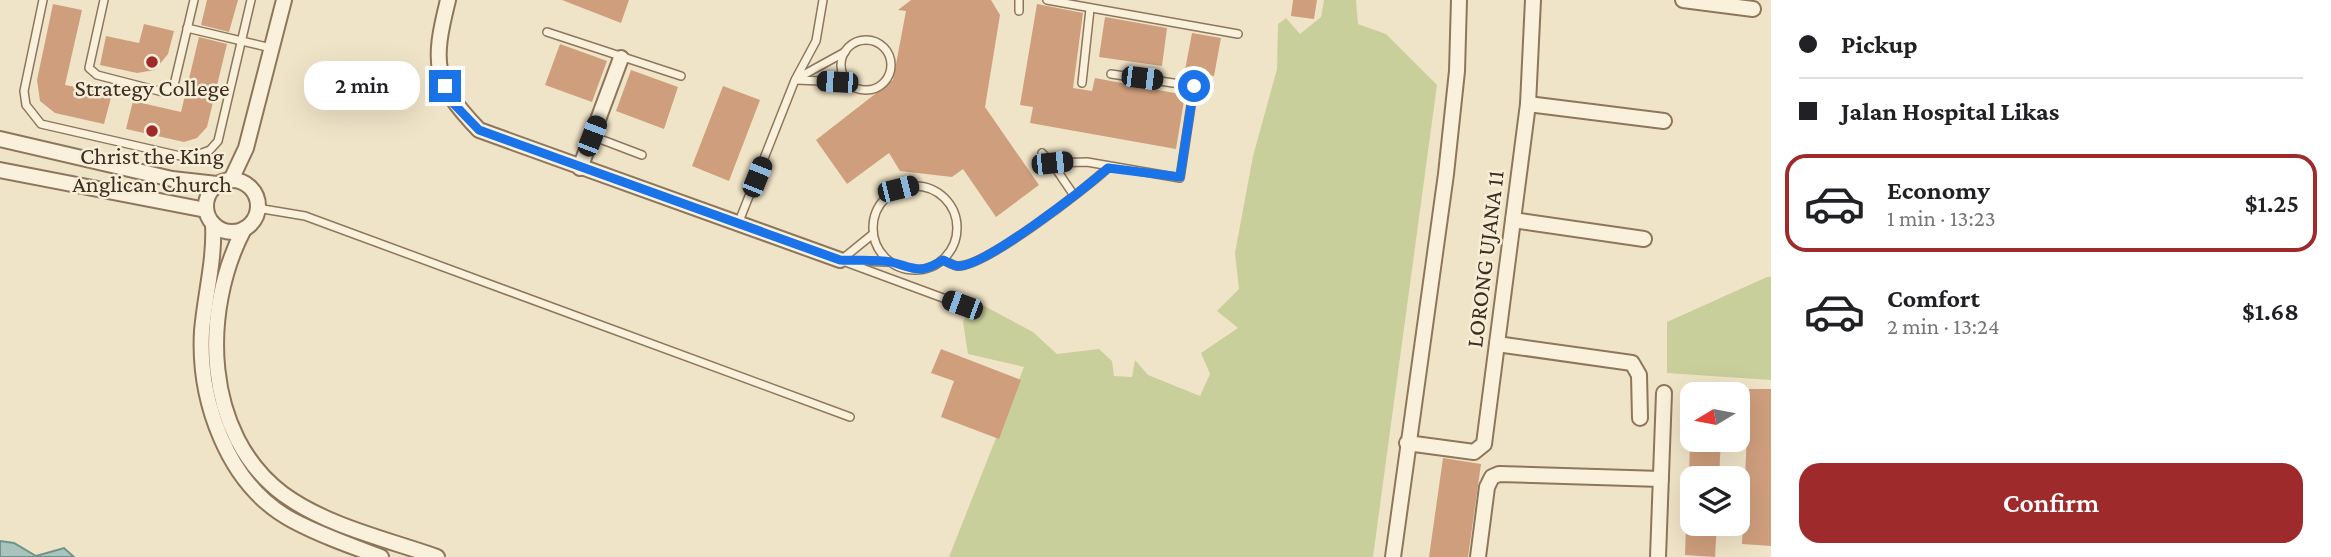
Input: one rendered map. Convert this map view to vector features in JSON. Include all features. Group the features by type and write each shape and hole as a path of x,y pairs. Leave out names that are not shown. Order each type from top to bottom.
{"street":[{"path":"232,180 246,148 284,0"},
{"path":"448,0 440,33 437,68 453,103 479,130 840,260"},
{"path":"1393,557 1446,174 1457,71 1458,0"},
{"name":"LORONG UJANA 11","path":"1408,443 1474,452 1484,444 1528,104 1533,0"},
{"path":"1683,0 1753,9"},
{"path":"580,168 621,58"},
{"path":"1528,104 1664,121"},
{"path":"0,139 173,179 217,184 232,180 247,185"},
{"path":"246,148 247,185 257,199 257,208 255,217 244,229 234,247 223,287 215,340 219,389 236,433 256,468 284,494 338,523 437,557"},
{"path":"0,170 206,210"},
{"path":"217,184 207,196 206,210 213,224 214,246 202,330 202,363 215,427 239,470 290,519 381,557"},
{"path":"1513,220 1644,239"},
{"path":"213,224 226,232 244,229"},
{"path":"1497,344 1632,363 1639,375 1640,418"},
{"path":"1658,557 1664,393"},
{"path":"1478,557 1487,486 1492,477 1499,474 1661,479"}],"lane":[{"path":"43,0 24,91 26,105 32,116 41,124 189,158 211,150 218,141 251,0"},
{"path":"104,0 88,62 89,68 97,75 168,91 174,85 194,0"},
{"path":"738,225 795,80 816,41 823,0"},
{"path":"1019,0 1019,11"},
{"path":"1047,0 1238,34"},
{"path":"1082,83 1090,9"},
{"path":"187,27 271,48"},
{"path":"547,32 681,76"},
{"path":"858,41 875,41 888,52 891,66 886,81 876,88 860,89 848,82 795,80 822,62 845,52 858,41"},
{"path":"845,52 842,72 848,82"},
{"path":"1052,163 1087,162 1108,168 1180,177 1194,86 1111,74"},
{"path":"592,136 642,155"},
{"path":"1042,153 1073,194"},
{"path":"943,260 956,267 970,264 997,251 1108,168"},
{"path":"840,260 890,262 907,270 918,270 943,260 954,246 957,230 955,213 946,199 924,186 898,189 888,196 878,208 873,234 880,250 890,262"},
{"path":"257,208 305,216 850,417"},
{"path":"840,260 873,234"},
{"path":"840,260 962,305"}],"green space":[{"path":"1324,0 1356,0 1358,24 1386,34 1437,85 1373,557 949,557 1024,367 968,354 963,322 973,300 1033,332 1057,354 1099,349 1112,361 1114,376 1132,377 1135,360 1148,375 1200,396 1210,374 1201,353 1238,328 1217,311 1239,289 1235,253 1253,156 1277,69 1278,24 1286,18 1300,34 1321,17"},
{"path":"1771,277 1771,380 1667,373 1667,322"}],"water":[{"path":"0,541 14,543 36,556 64,548 74,557 0,557"}],"building":[{"path":"207,0 238,0 229,32 201,25"},
{"path":"562,0 629,0 621,23"},
{"path":"911,0 991,0 1000,15 985,107 1039,185 996,217 963,169 952,177 900,171 889,153 847,184 816,140 893,80 906,11 898,10"},
{"path":"1293,0 1317,0 1314,19 1291,16"},
{"path":"53,4 82,10 65,85 112,94 104,124 55,113 40,101 37,80"},
{"path":"1037,4 1083,13 1073,88 1092,91 1095,78 1185,95 1176,149 1030,123 1033,107 1020,105"},
{"path":"1105,17 1167,28 1162,66 1099,57"},
{"path":"144,24 174,31 168,54 155,70 137,73 100,65 106,36 139,43"},
{"path":"1192,33 1221,38 1214,76 1185,70"},
{"path":"199,37 227,44 207,127 197,138 184,142 126,129 133,101 181,112"},
{"path":"560,44 607,61 592,102 545,85"},
{"path":"631,70 678,87 664,129 616,111"},
{"path":"723,86 760,100 729,181 692,166"},
{"path":"941,349 1021,380 999,439 941,417 954,381 931,373"},
{"path":"1750,389 1771,389 1771,546 1742,544 1742,536 1750,536 1750,466 1746,466 1746,452 1750,452"},
{"path":"1690,452 1720,452 1720,466 1689,466"},
{"path":"1443,458 1481,464 1468,557 1429,557"},
{"path":"1686,536 1716,536 1715,557 1685,555"}],"place":[{"name":"Strategy College","path":"152,62"},
{"name":"Christ the King Anglican Church","path":"152,131"}],"route":[{"path":"445,86 453,103 479,130 606,178 840,260 890,262 907,270 918,270 932,267 943,260 956,267 970,264 997,251 1108,168 1180,177 1194,86"}]}
